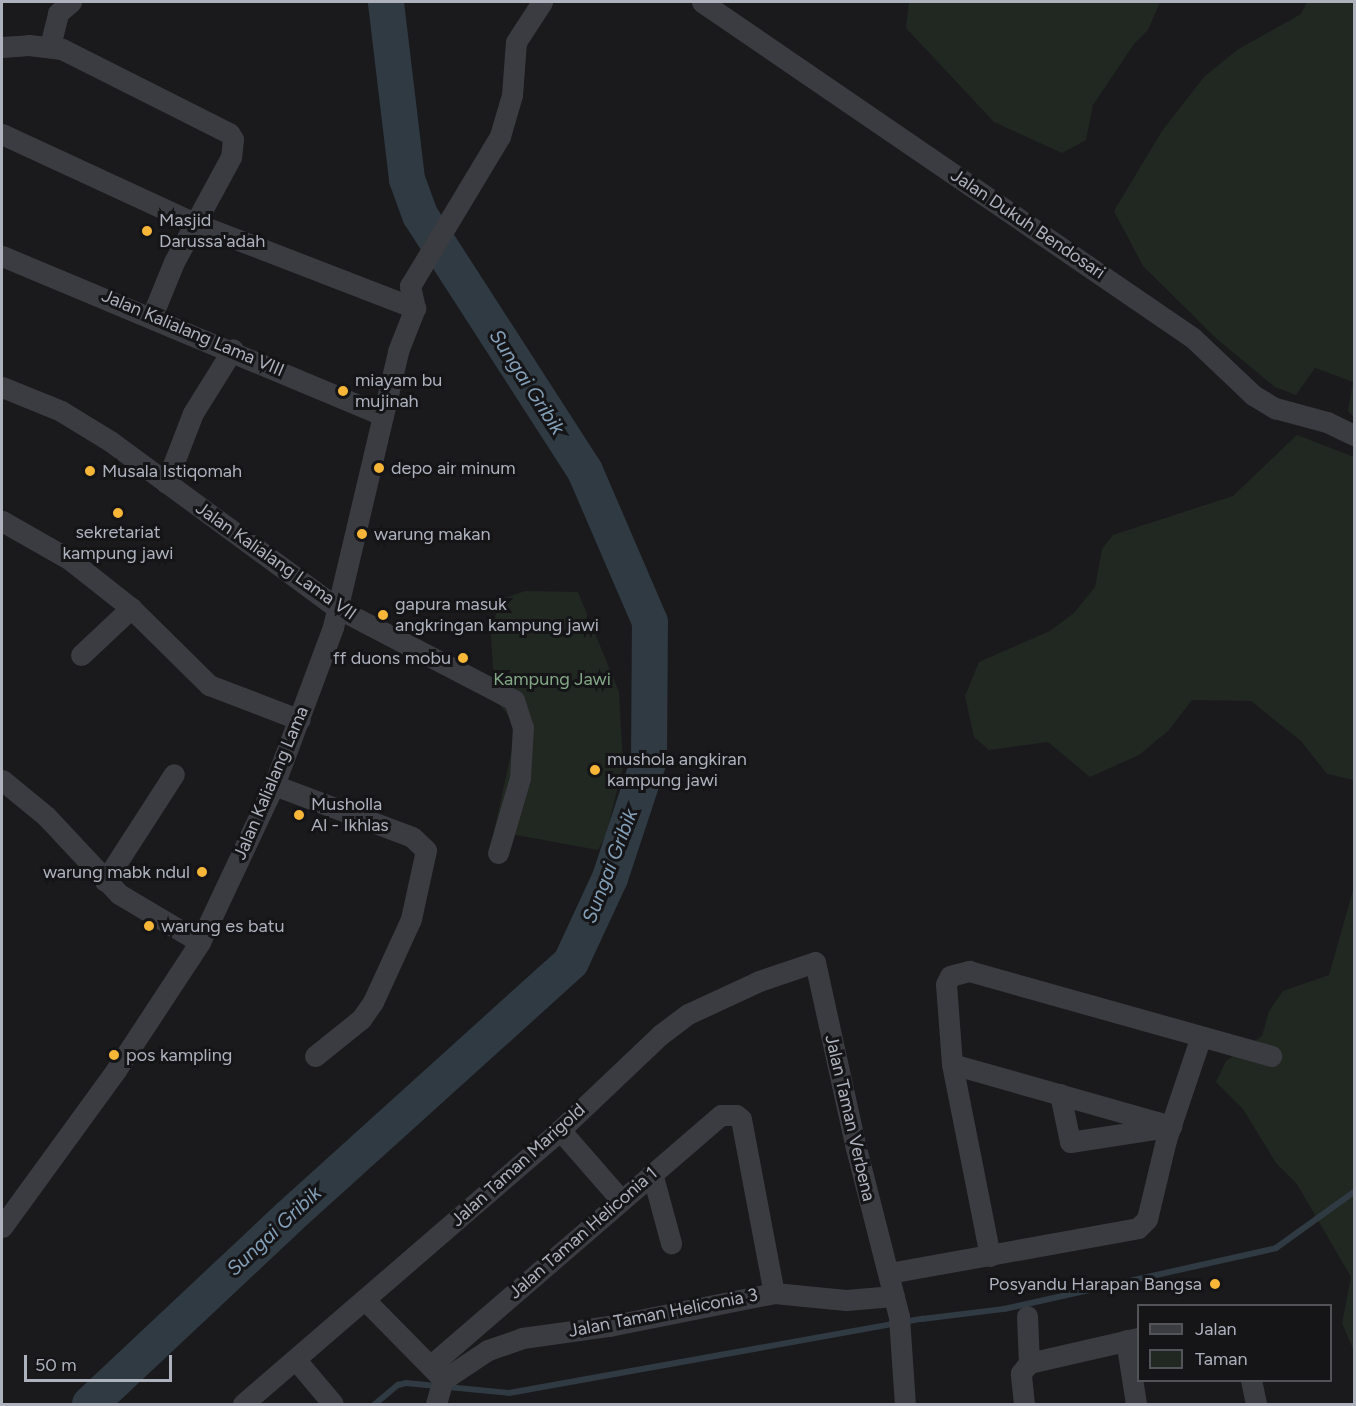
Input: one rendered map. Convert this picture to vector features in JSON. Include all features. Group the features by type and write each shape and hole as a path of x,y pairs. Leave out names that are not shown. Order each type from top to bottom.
{"street":[{"path":"50,46 58,13 71,2"},
{"path":"415,308 411,286 500,136 512,95 516,42 542,2"},
{"name":"Jalan Dukuh Bendosari","path":"702,2 1193,338 1253,395 1275,408 1327,422 1354,435"},
{"path":"2,47 50,46 229,133 233,139 231,157 166,279 152,316"},
{"path":"2,134 197,224 415,308"},
{"name":"Jalan Kalialang Lama VIII","path":"2,256 233,349 383,415"},
{"name":"Jalan Kalialang Lama","path":"2,1227 40,1178 200,942 274,785 300,720 337,608 398,351 415,308"},
{"path":"166,483 193,413 233,349"},
{"name":"Jalan Kalialang Lama VII","path":"2,387 61,411 110,441 337,608 514,700 523,727 519,778 498,853"},
{"path":"2,521 69,560 131,608 209,685 300,720"},
{"path":"81,655 131,608"},
{"path":"105,882 174,774"},
{"path":"2,780 46,816 105,882 136,906 200,942"},
{"path":"274,785 412,837 426,850 411,919 373,1002 361,1019 315,1056"},
{"name":"Jalan Taman Marigold","path":"243,1404 560,1130 660,1035 688,1014 759,981 815,962"},
{"name":"Jalan Taman Verbena","path":"815,962 856,1148 898,1314 905,1404"},
{"path":"990,1256 952,1064 946,984 958,972 969,971 1200,1039 1271,1056"},
{"path":"889,1273 1138,1228 1148,1219 1171,1126 1200,1039"},
{"path":"952,1064 1171,1126"},
{"path":"1060,1094 1070,1142 1171,1126"},
{"name":"Jalan Taman Heliconia 1","path":"437,1385 621,1200 721,1115 736,1115 741,1119 774,1293"},
{"path":"560,1130 621,1200"},
{"path":"652,1173 671,1243"},
{"name":"Jalan Taman Heliconia 3","path":"437,1385 504,1342 609,1326 774,1293 846,1300 898,1314"},
{"path":"365,1300 437,1385"},
{"path":"1024,1404 1027,1316"},
{"path":"1025,1368 1132,1339 1136,1404"},
{"path":"296,1360 333,1404"},
{"path":"1251,1382 1256,1404"}],"green space":[{"path":"909,2 1160,2 1148,30 1134,44 1093,105 1086,140 1062,153 994,122 906,28"},
{"path":"1307,2 1354,2 1354,417 1348,411 1353,382 1315,368 1296,395 1275,387 1218,340 1143,266 1114,211 1162,131 1204,77 1237,50 1301,14"},
{"path":"1297,435 1354,457 1354,780 1327,774 1301,741 1251,701 1192,700 1168,731 1139,755 1090,777 1048,742 989,750 974,737 965,696 979,662 1050,631 1074,613 1095,587 1102,549 1113,535 1233,496"},
{"name":"Kampung Jawi","path":"525,591 578,592 619,692 623,766 606,835 598,850 494,831 517,726 495,699 491,636 499,600"},
{"path":"1354,887 1354,1351 1342,1323 1351,1277 1297,1184 1276,1163 1243,1109 1216,1082 1226,1061 1262,1036 1269,1011 1283,991 1329,975"}],"waterway":[{"name":"Sungai Gribik","path":"90,1404 289,1217 571,962 610,878 649,760 650,622 585,471 420,215 407,179 386,2"},
{"path":"375,1404 398,1385 406,1383 509,1393 922,1319 1004,1309 1276,1248 1354,1192"}],"place":[{"name":"Masjid Darussa'adah","path":"147,231"},
{"name":"miayam bu mujinah","path":"343,391"},
{"name":"depo air minum","path":"379,468"},
{"name":"Musala Istiqomah","path":"90,471"},
{"name":"sekretariat kampung jawi","path":"118,513"},
{"name":"warung makan","path":"362,534"},
{"name":"gapura masuk angkringan kampung jawi","path":"383,615"},
{"name":"ff duons mobu","path":"463,658"},
{"name":"mushola angkiran kampung jawi","path":"595,770"},
{"name":"Musholla Al - Ikhlas","path":"299,815"},
{"name":"warung mabk ndul","path":"202,872"},
{"name":"warung es batu","path":"149,926"},
{"name":"pos kampling","path":"114,1055"},
{"name":"Posyandu Harapan Bangsa","path":"1215,1284"}]}
